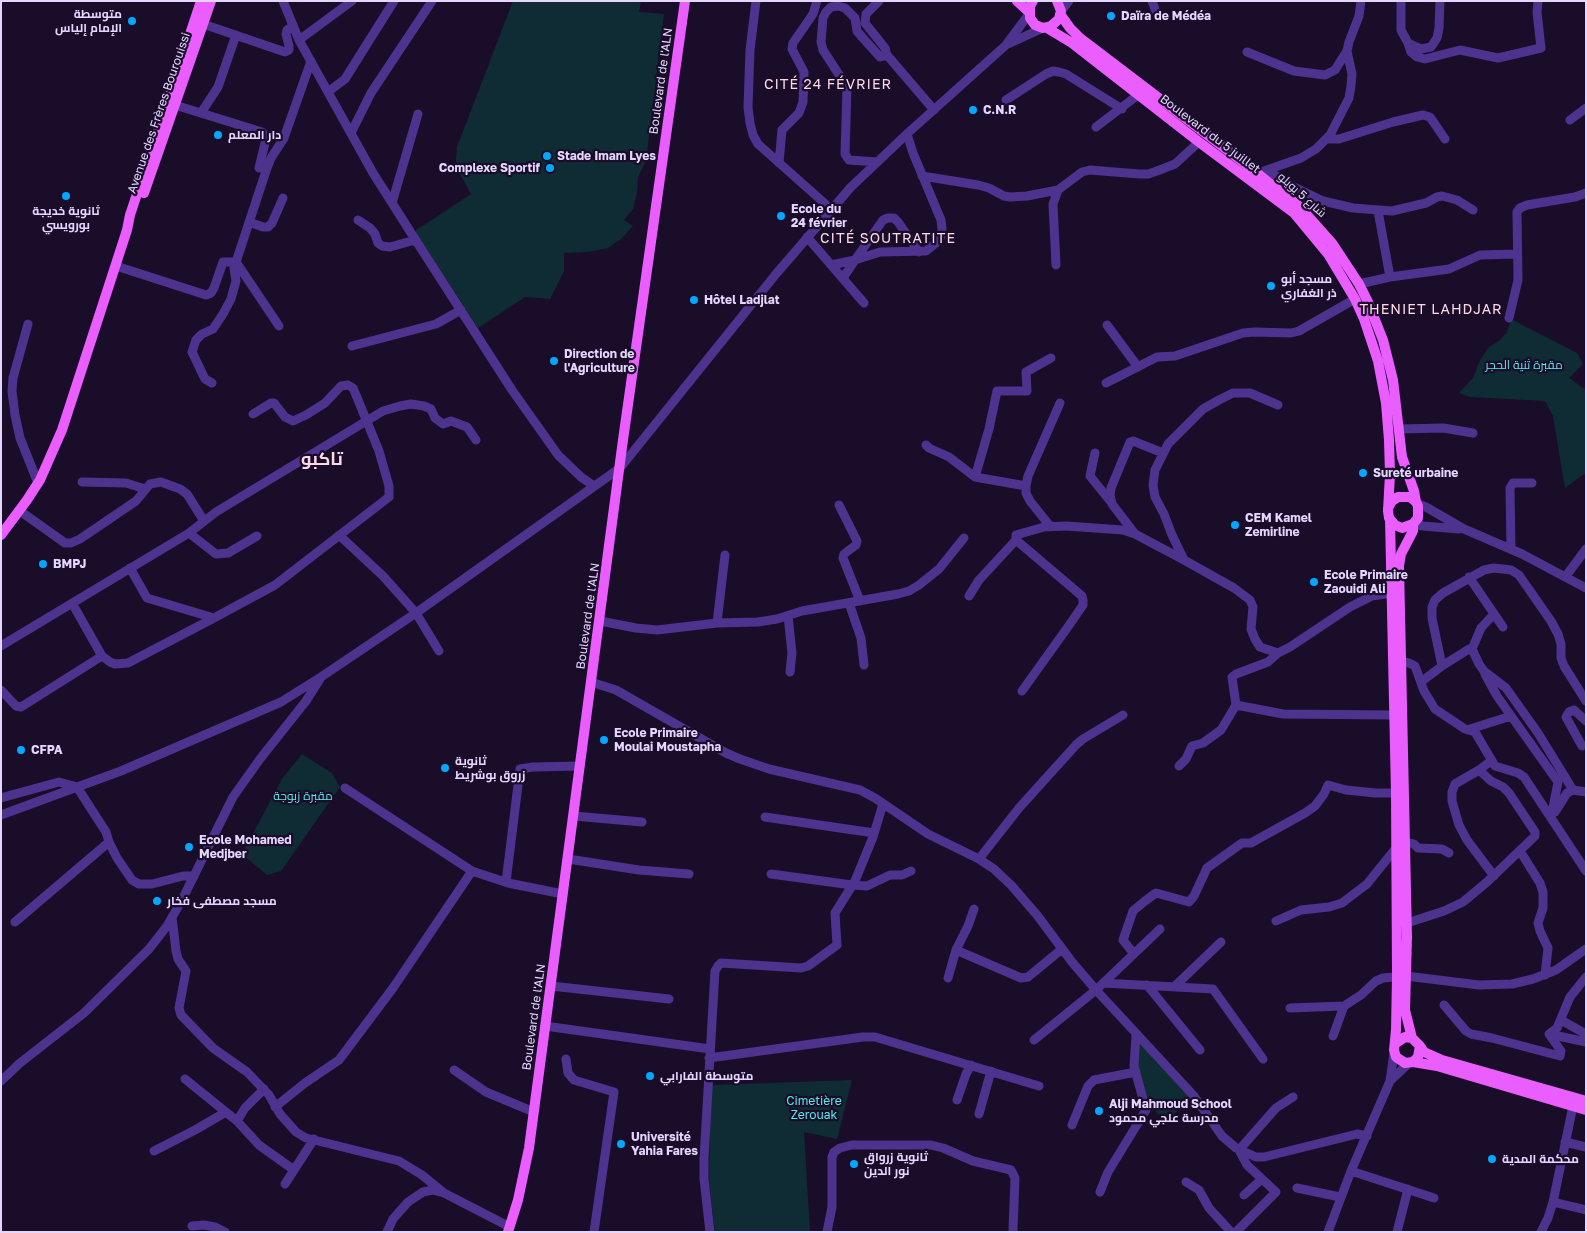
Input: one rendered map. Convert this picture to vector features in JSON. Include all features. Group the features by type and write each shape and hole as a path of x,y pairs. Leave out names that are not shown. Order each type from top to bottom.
{"main road":[{"path":"1,535 20,511 38,483 62,430 116,266 130,215 201,1"},
{"name":"Avenue des Frères Bourouissi","path":"127,230 135,219 211,1"},
{"name":"Boulevard de l'ALN","path":"509,1229 518,1200 529,1148 685,1"},
{"name":"Boulevard du 5 juillet","path":"1017,1 1029,13 1035,25 1045,28 1072,43 1199,142 1259,175 1306,226 1328,254 1355,299 1372,340 1382,382 1389,440 1388,508"},
{"path":"1029,13 1033,1"},
{"path":"1045,28 1056,23 1059,9"},
{"name":"شارع 5 يويلو","path":"1059,9 1070,28 1080,38 1300,207 1342,256 1376,321 1388,360 1394,387 1402,457 1416,502"},
{"path":"1412,1038 1405,1010 1402,976 1396,848 1390,519 1388,508 1392,501 1398,497 1406,496 1416,502 1419,514 1413,531 1401,554 1400,566 1407,923 1402,976 1395,1048 1398,1060 1437,1066 1563,1099 1586,1101"},
{"path":"1390,519 1398,527 1406,528 1414,524"},
{"path":"1395,1048 1405,1036 1412,1038 1424,1052 1442,1060 1563,1099 1573,1106 1586,1110"},
{"path":"1411,1062 1418,1057 1420,1046"}],"street":[{"path":"283,1 299,40 351,133 415,240 512,390 558,456 594,486"},
{"path":"299,40 352,1"},
{"path":"328,92 345,79 394,1"},
{"path":"351,133 371,93 432,1"},
{"path":"756,1 750,50 748,107 750,123 758,144 831,209"},
{"path":"779,163 782,130 799,113 803,102 804,72 792,49 793,43 813,14 817,1"},
{"path":"879,1 866,14 865,22 885,48 887,55 934,110"},
{"path":"1059,9 1069,1"},
{"path":"1152,1 1156,12"},
{"path":"1259,175 1301,158 1316,149 1327,139 1340,117 1352,86 1348,51 1349,42 1359,16 1361,1"},
{"path":"1401,1 1401,30 1408,43 1410,52 1417,57 1425,59 1460,50 1498,58 1541,48 1537,12 1538,1"},
{"path":"1408,43 1421,49 1431,47 1437,38 1439,28 1440,1"},
{"path":"877,162 849,160 845,154 847,87 823,50 821,42 823,18 826,12 831,7 845,8 855,18 857,31 862,37 880,57 887,55"},
{"path":"1,815 121,771 281,702 322,677 416,613 620,468 831,209 877,162 1006,45 1029,13"},
{"path":"203,24 285,52 289,50 287,30 293,26"},
{"path":"1006,45 1045,28"},
{"path":"201,113 218,87 236,35"},
{"path":"1247,52 1294,71 1325,76 1335,70 1348,51"},
{"path":"212,383 205,379 192,352 196,340 202,334 213,329 224,314 231,299 236,281 234,268 249,222 271,158 284,138 311,61"},
{"path":"1006,100 1053,71 1066,74 1122,109"},
{"path":"1096,127 1138,95"},
{"path":"176,105 262,132 265,136 265,143 259,168"},
{"path":"1570,120 1586,108"},
{"path":"392,203 418,114"},
{"path":"1327,139 1339,139 1393,122 1423,116 1430,117 1444,139"},
{"path":"831,265 856,260 880,252 926,251 941,236 941,220 908,142 907,134"},
{"path":"922,176 978,184 1010,197 1027,196 1058,190 1082,172 1090,170 1148,174 1175,164 1199,142"},
{"path":"1259,175 1294,187 1323,201 1353,208 1392,211 1426,204 1442,196 1457,200 1473,210"},
{"path":"1056,265 1053,204 1058,190"},
{"path":"1509,318 1518,280 1517,212 1526,205 1575,197 1586,193"},
{"path":"249,222 262,227 268,226 272,222 283,198"},
{"path":"1378,211 1390,277"},
{"path":"843,278 884,220 888,218 894,218 898,222 919,252"},
{"path":"358,220 370,228 378,243 382,246 398,245 415,240"},
{"path":"807,237 864,303"},
{"path":"1358,284 1390,277 1448,269 1480,255 1517,254"},
{"path":"116,266 206,295 211,293 214,288 223,262 236,262"},
{"path":"236,262 279,326"},
{"path":"1106,383 1157,357 1175,356 1243,333 1291,333 1299,331 1355,299"},
{"path":"352,346 436,324 461,310"},
{"path":"28,324 13,378 12,391 20,438 38,483"},
{"path":"1107,325 1138,367"},
{"path":"975,477 989,429 997,391 1027,391 1026,372 1051,358"},
{"path":"72,603 102,656 115,664 128,663 275,585 389,497 390,493 379,450 353,388 348,385 341,386 325,404 293,421 285,417 274,403 253,414"},
{"path":"1184,560 1155,497 1153,486 1155,470 1168,444 1193,418 1218,400 1233,393 1250,393 1278,405"},
{"path":"1050,526 1030,501 1026,493 1026,486 1028,476 1060,403"},
{"path":"1,646 383,411 411,404 424,406 431,409 436,418 443,424 451,421 467,427 476,440"},
{"path":"1399,429 1443,428 1473,433"},
{"path":"1112,504 1110,495 1128,444 1133,441 1163,453"},
{"path":"926,445 949,457 975,477 1026,486"},
{"path":"1095,453 1090,476 1092,481 1135,534"},
{"path":"82,482 126,483 145,488"},
{"path":"20,511 65,543 71,543 80,539 136,501 150,484 161,482 180,489 187,494 204,521"},
{"path":"1511,549 1510,488 1513,484 1532,483"},
{"path":"1416,502 1464,529 1511,549 1586,588"},
{"path":"839,505 858,541 856,546 844,554 843,558 860,601"},
{"path":"1414,524 1464,529"},
{"path":"969,596 979,580 1016,540 1016,535 1050,526 1123,530 1135,534 1229,584 1250,600 1253,607 1251,629 1255,639 1260,647 1278,653"},
{"path":"189,532 216,554 228,553 257,536"},
{"path":"340,535 383,576 416,613 438,651"},
{"path":"600,621 657,630 716,623 758,622 802,611 909,591 939,569 964,538"},
{"path":"1016,540 1082,596 1083,600 1083,604 1070,624 1022,691"},
{"path":"1566,576 1586,549"},
{"path":"716,623 725,555"},
{"path":"130,568 147,598 214,618"},
{"path":"1442,666 1432,618 1432,607 1435,600 1443,592 1469,577 1494,568 1511,570 1519,575 1558,634 1564,666 1586,701"},
{"path":"1469,577 1503,627"},
{"path":"1179,766 1186,759 1192,746 1203,743 1222,730 1236,705 1232,678 1236,674 1268,662 1278,653 1350,607 1372,596 1391,593"},
{"path":"849,603 861,638 864,665"},
{"path":"1421,682 1442,666 1472,648 1481,628 1494,614"},
{"path":"788,616 792,653 790,672"},
{"path":"1472,648 1497,696 1558,782 1551,818"},
{"path":"1,690 16,706 21,707 102,656"},
{"path":"1403,662 1415,666 1424,691 1435,709 1465,729 1511,716"},
{"path":"1484,671 1506,688 1538,733 1573,790"},
{"path":"1,1081 20,1063 84,1013 149,949 172,917 233,798 260,758 322,677"},
{"path":"591,682 616,690 726,753 740,759 769,769 860,790 928,834 979,859 994,869 1038,915 1096,990 1194,1096 1222,1136 1239,1150 1256,1157 1264,1157 1345,1136 1357,1134 1367,1136"},
{"path":"1236,705 1283,714 1394,715"},
{"path":"1582,746 1566,717 1569,712 1574,710 1586,721"},
{"path":"979,859 1019,808 1076,745 1123,715"},
{"path":"1470,729 1475,732 1495,766 1518,772 1524,777 1586,871"},
{"path":"1491,761 1455,784 1452,792 1452,801 1459,825 1494,876"},
{"path":"506,882 520,769 580,766"},
{"path":"1407,923 1444,911 1463,902 1494,876 1535,836 1535,832 1510,793 1491,781 1479,770"},
{"path":"1,798 58,782 76,786 106,832 109,842 132,880 140,884 152,884 183,876 194,876"},
{"path":"1134,954 1123,940 1133,911 1145,900 1156,894 1189,902 1208,868 1242,843 1251,843 1305,813 1315,806 1328,785 1346,790 1375,794 1396,793"},
{"path":"345,788 472,871 506,882 563,894"},
{"path":"1551,818 1567,793 1573,790 1586,792"},
{"path":"710,1232 705,1196 704,1158 715,971 721,964 801,968 808,966 837,945 835,913 852,886 874,833 883,804"},
{"path":"574,816 642,822"},
{"path":"764,818 874,833"},
{"path":"15,922 109,842"},
{"path":"1406,842 1414,844 1418,848 1442,849 1449,853"},
{"path":"1276,921 1300,910 1329,908 1342,903 1367,884 1396,848"},
{"path":"1520,851 1543,892 1544,908 1538,923 1548,948 1545,975"},
{"path":"568,859 638,870 688,874"},
{"path":"275,1108 339,1060 393,988 472,871"},
{"path":"771,874 852,886 867,886 890,875 902,875 911,871"},
{"path":"948,978 956,950 974,909"},
{"path":"172,917 178,959 186,971 179,1008 181,1015 214,1048 247,1072 269,1095 275,1108 296,1132 314,1139 399,1161 444,1193 509,1229"},
{"path":"1034,1040 1096,990 1160,928"},
{"path":"1174,987 1221,942"},
{"path":"956,950 1021,978 1028,977 1062,948"},
{"path":"1290,1008 1344,1006 1361,995 1376,981 1383,978 1402,976 1479,985 1512,984 1556,970 1586,949"},
{"path":"1549,1034 1556,1028 1570,997 1586,977"},
{"path":"1103,983 1212,989 1263,1059"},
{"path":"551,986 669,999"},
{"path":"1147,986 1200,1050"},
{"path":"1444,1005 1466,1031 1471,1034 1560,1056 1561,1051 1549,1034"},
{"path":"1333,1036 1344,1006"},
{"path":"1561,1020 1586,1034"},
{"path":"545,1026 709,1054 875,1037 1039,1086"},
{"path":"1549,1034 1586,1042"},
{"path":"1100,1192 1108,1172 1146,1110 1134,1066 1136,1035"},
{"path":"1328,1232 1340,1197 1390,1081 1395,1048"},
{"path":"566,1059 568,1073 574,1080 614,1092 594,1232"},
{"path":"1390,1081 1411,1062"},
{"path":"957,1100 966,1074 972,1065"},
{"path":"454,1070 486,1092 534,1112"},
{"path":"979,1114 990,1071"},
{"path":"1072,1125 1088,1086 1094,1080 1136,1072"},
{"path":"185,1079 237,1121 259,1145 294,1170"},
{"path":"237,1121 245,1108 264,1090"},
{"path":"1239,1150 1276,1108 1293,1097"},
{"path":"1541,1232 1548,1218 1573,1106"},
{"path":"154,1151 226,1112"},
{"path":"285,1184 314,1139"},
{"path":"1565,1142 1586,1147"},
{"path":"827,1232 832,1207 832,1157 834,1152 840,1148 852,1146 931,1145 973,1161 1012,1170 1015,1178 1013,1230"},
{"path":"1236,1232 1276,1192 1247,1165 1239,1150"},
{"path":"1351,1171 1434,1198"},
{"path":"1244,1195 1262,1179"},
{"path":"1186,1182 1199,1190 1209,1208 1231,1232"},
{"path":"1297,1188 1340,1197"},
{"path":"1397,1232 1408,1189"},
{"path":"387,1232 393,1219 423,1192 433,1190 444,1193"},
{"path":"1552,1202 1586,1210"},
{"path":"192,1226 204,1225 215,1227 225,1232"}],"green space":[{"name":"Complexe Sportif","path":"513,1 641,1 639,12 664,14 646,161 638,177 633,209 624,220 633,226 621,239 608,248 588,252 564,253 564,271 550,299 525,297 478,328 415,231 471,194 456,162 457,147"},
{"name":"مقبرة ثنية الحجر","path":"1511,319 1577,353 1583,364 1569,378 1586,390 1586,475 1584,474 1565,488 1553,416 1545,401 1470,397 1459,393 1473,378 1480,360 1489,347 1500,340 1507,332"},
{"name":"مقبرة زبوجة","path":"302,754 332,773 340,787 281,871 267,875 242,854 282,779"},
{"path":"1141,1045 1192,1099 1164,1122 1155,1110 1150,1111 1138,1065 1138,1047"},
{"name":"Cimetière Zerouak","path":"852,1080 837,1139 804,1132 810,1232 715,1232 709,1182 712,1085"}],"place":[{"name":"Daïra de Médéa","path":"1111,16"},
{"name":"متوسطة الإمام إلياس","path":"132,21"},
{"name":"C.N.R","path":"973,110"},
{"name":"دار المعلم","path":"218,135"},
{"name":"Stade Imam Lyes","path":"547,156"},
{"name":"Complexe Sportif","path":"550,168"},
{"name":"ثانوية خديجة بورويسي","path":"66,196"},
{"name":"Ecole du 24 février","path":"781,216"},
{"name":"مسجد أبو ذر الغفاري","path":"1271,286"},
{"name":"Hôtel Ladjlat","path":"694,300"},
{"name":"Direction de l'Agriculture","path":"554,361"},
{"name":"Sureté urbaine","path":"1363,473"},
{"name":"CEM Kamel Zemirline","path":"1235,525"},
{"name":"BMPJ","path":"43,564"},
{"name":"Ecole Primaire Zaouidi Ali","path":"1314,582"},
{"name":"Ecole Primaire Moulai Moustapha","path":"604,740"},
{"name":"CFPA","path":"21,750"},
{"name":"ثانوية زروق بوشريط","path":"445,768"},
{"name":"Ecole Mohamed Medjber","path":"189,847"},
{"name":"مسجد مصطفى فخار","path":"157,901"},
{"name":"متوسطة الفارابي","path":"650,1076"},
{"name":"Alji Mahmoud School مدرسة علجي محمود","path":"1099,1111"},
{"name":"Université Yahia Fares","path":"621,1144"},
{"name":"محكمة المدية","path":"1492,1159"},
{"name":"ثانوية زرواق نور الدين","path":"854,1164"}],"district":[{"name":"CITÉ 24 FÉVRIER","path":"828,85"},
{"name":"CITÉ SOUTRATITE","path":"888,239"},
{"name":"THENIET LAHDJAR","path":"1431,310"},
{"name":"تاكبو","path":"322,459"}]}
